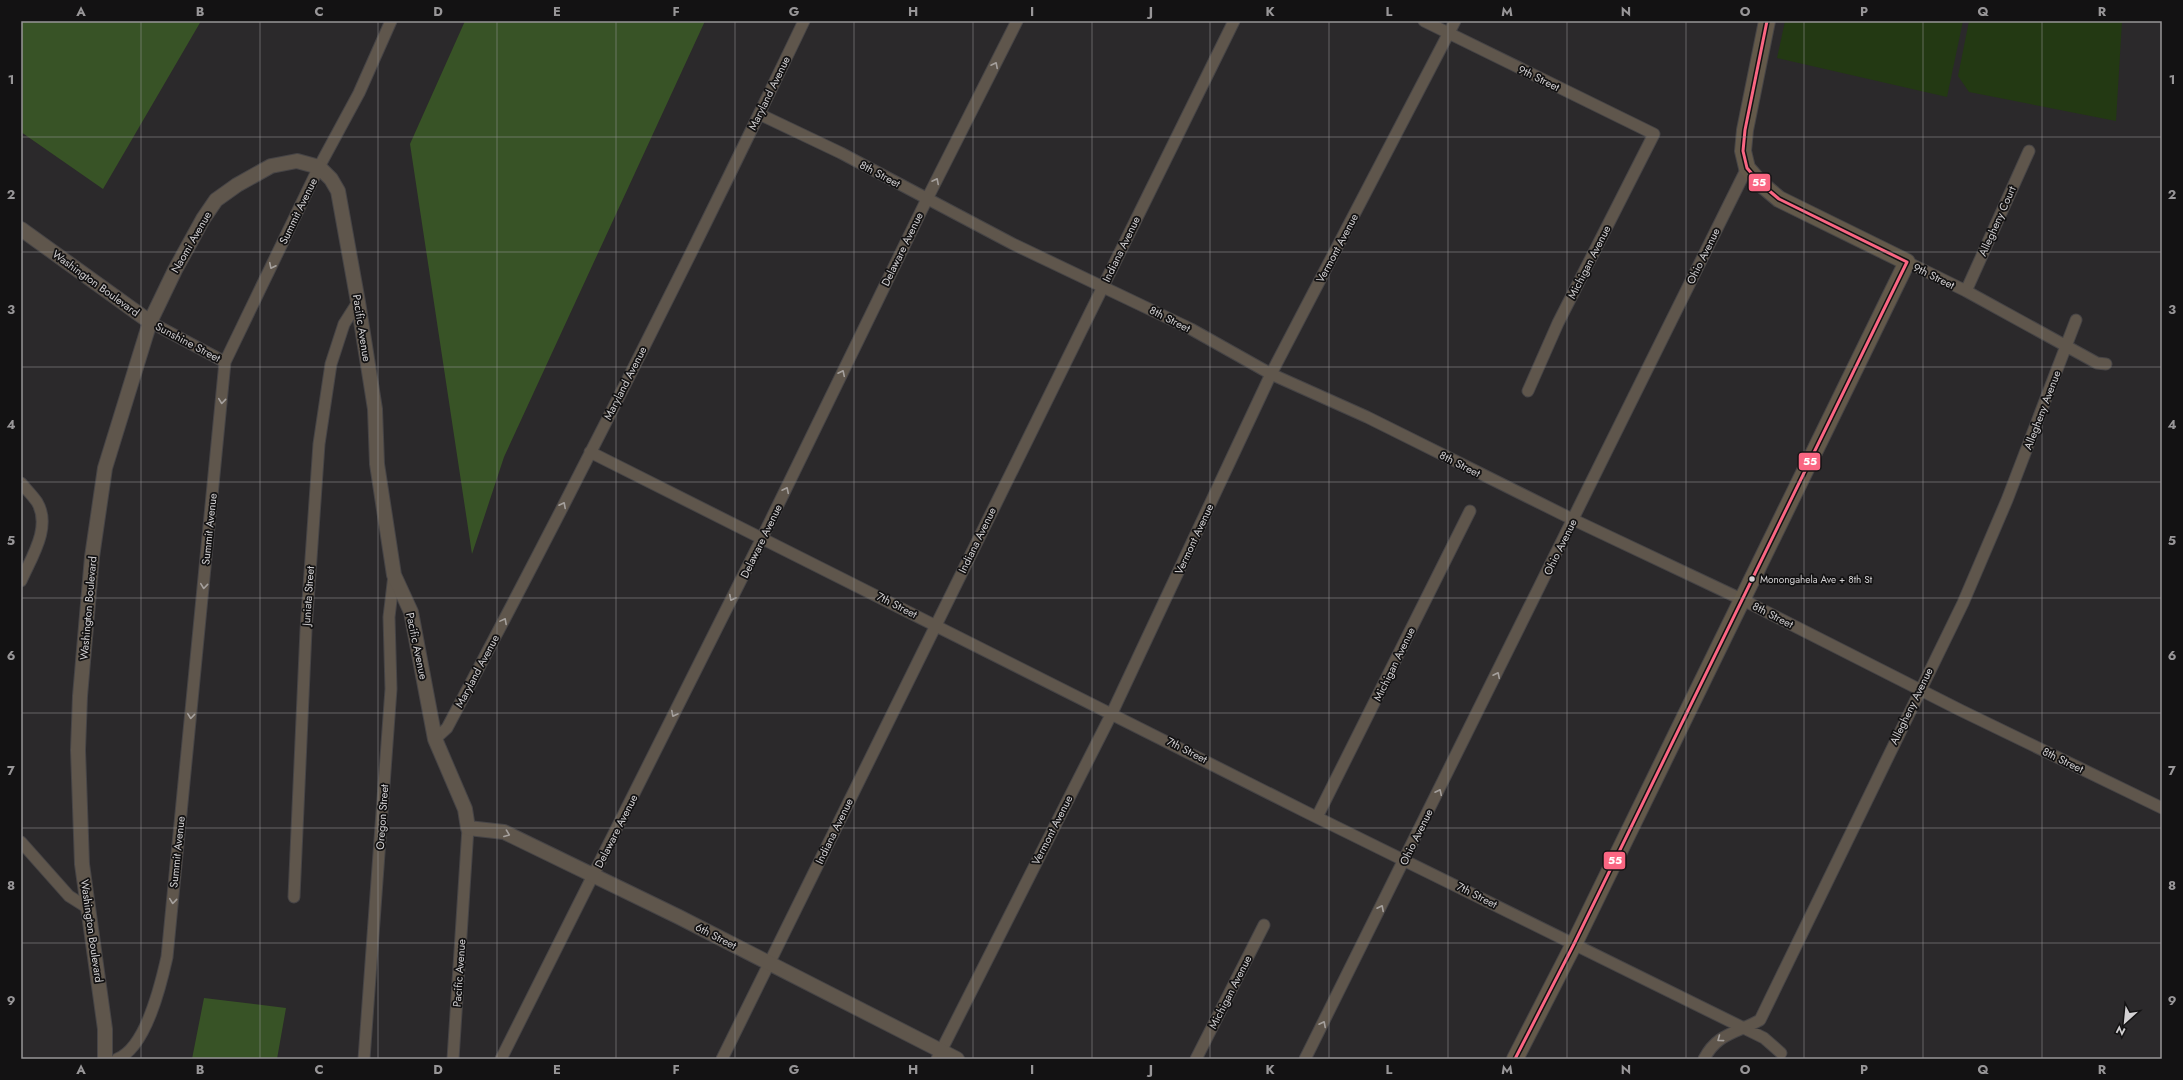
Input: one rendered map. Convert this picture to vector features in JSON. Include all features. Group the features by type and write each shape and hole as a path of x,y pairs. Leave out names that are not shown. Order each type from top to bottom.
{"main road":[{"path":"1747,168 1743,151 1745,130 1767,21"},
{"name":"9th Street","path":"1747,168 1760,183 1779,199 1907,262"},
{"path":"1515,1059 1574,944 1741,599 1907,262"}],"street":[{"name":"Summit Avenue","path":"117,1059 137,1040 156,1004 167,957 225,362 319,168 359,93 391,21"},
{"name":"Maryland Avenue","path":"435,739 447,728 513,604 759,114 804,21"},
{"name":"Delaware Avenue","path":"501,1059 762,538 927,199 1017,21"},
{"name":"Indiana Avenue","path":"722,1059 1234,21"},
{"name":"9th Street","path":"1424,21 1654,134"},
{"name":"Vermont Avenue","path":"939,1055 1112,713 1271,374 1455,21"},
{"name":"8th Street","path":"759,114 841,153 1013,244 1103,285 1191,329 1271,374 1367,417 1574,520 1741,599 1919,689 2162,808"},
{"name":"Michigan Avenue","path":"1528,391 1558,323 1654,134"},
{"name":"Allegheny Court","path":"1966,290 2029,151"},
{"name":"Naomi Avenue","path":"150,322 175,270 203,218 216,200 237,185 271,166 297,161 319,168"},
{"name":"Pacific Avenue","path":"319,168 331,179 338,191 375,409 377,464 394,575 411,612 435,739 465,809 468,828 453,1059"},
{"name":"Ohio Avenue","path":"1305,1059 1574,520 1747,168"},
{"name":"Washington Boulevard","path":"21,229 150,322 104,468 92,557 80,696 78,750 82,864 105,1029 105,1059"},
{"name":"9th Street","path":"1907,262 1966,290 2097,363 2106,364"},
{"name":"Juniata Street","path":"294,897 306,630 319,444 331,364 344,324 358,302"},
{"name":"Allegheny Avenue","path":"1704,1059 1715,1042 1726,1034 1745,1029 1760,1020 1919,689 1963,603 2007,500 2076,320"},
{"name":"Sunshine Street","path":"150,322 225,362"},
{"name":"7th Street","path":"590,452 936,624 1317,817 1764,1038 1781,1053"},
{"path":"21,483 37,503 43,521 40,536 21,581"},
{"name":"Michigan Avenue","path":"1317,817 1470,511"},
{"name":"Oregon Street","path":"364,1059 391,689 389,617 394,575"},
{"name":"6th Street","path":"468,828 504,832 769,963 939,1055 957,1059"},
{"path":"21,842 69,896 88,908"},
{"name":"Michigan Avenue","path":"1196,1059 1264,925"}],"green space":[{"path":"21,21 201,21 103,189 21,132"},
{"path":"465,21 705,21 504,457 472,554 410,144"},
{"path":"1785,21 1963,21 1947,97 1777,58"},
{"path":"1969,21 2122,21 2116,121 1969,92 1958,76"},
{"path":"204,998 286,1008 277,1059 192,1059"}],"transit line":[{"name":"55","path":"1767,21 1745,130 1743,151 1747,168 1760,183 1779,199 1907,262"},
{"name":"55","path":"1515,1059 1574,944 1907,262"}],"place":[{"name":"Monongahela Ave + 8th St","path":"1752,579"}]}
